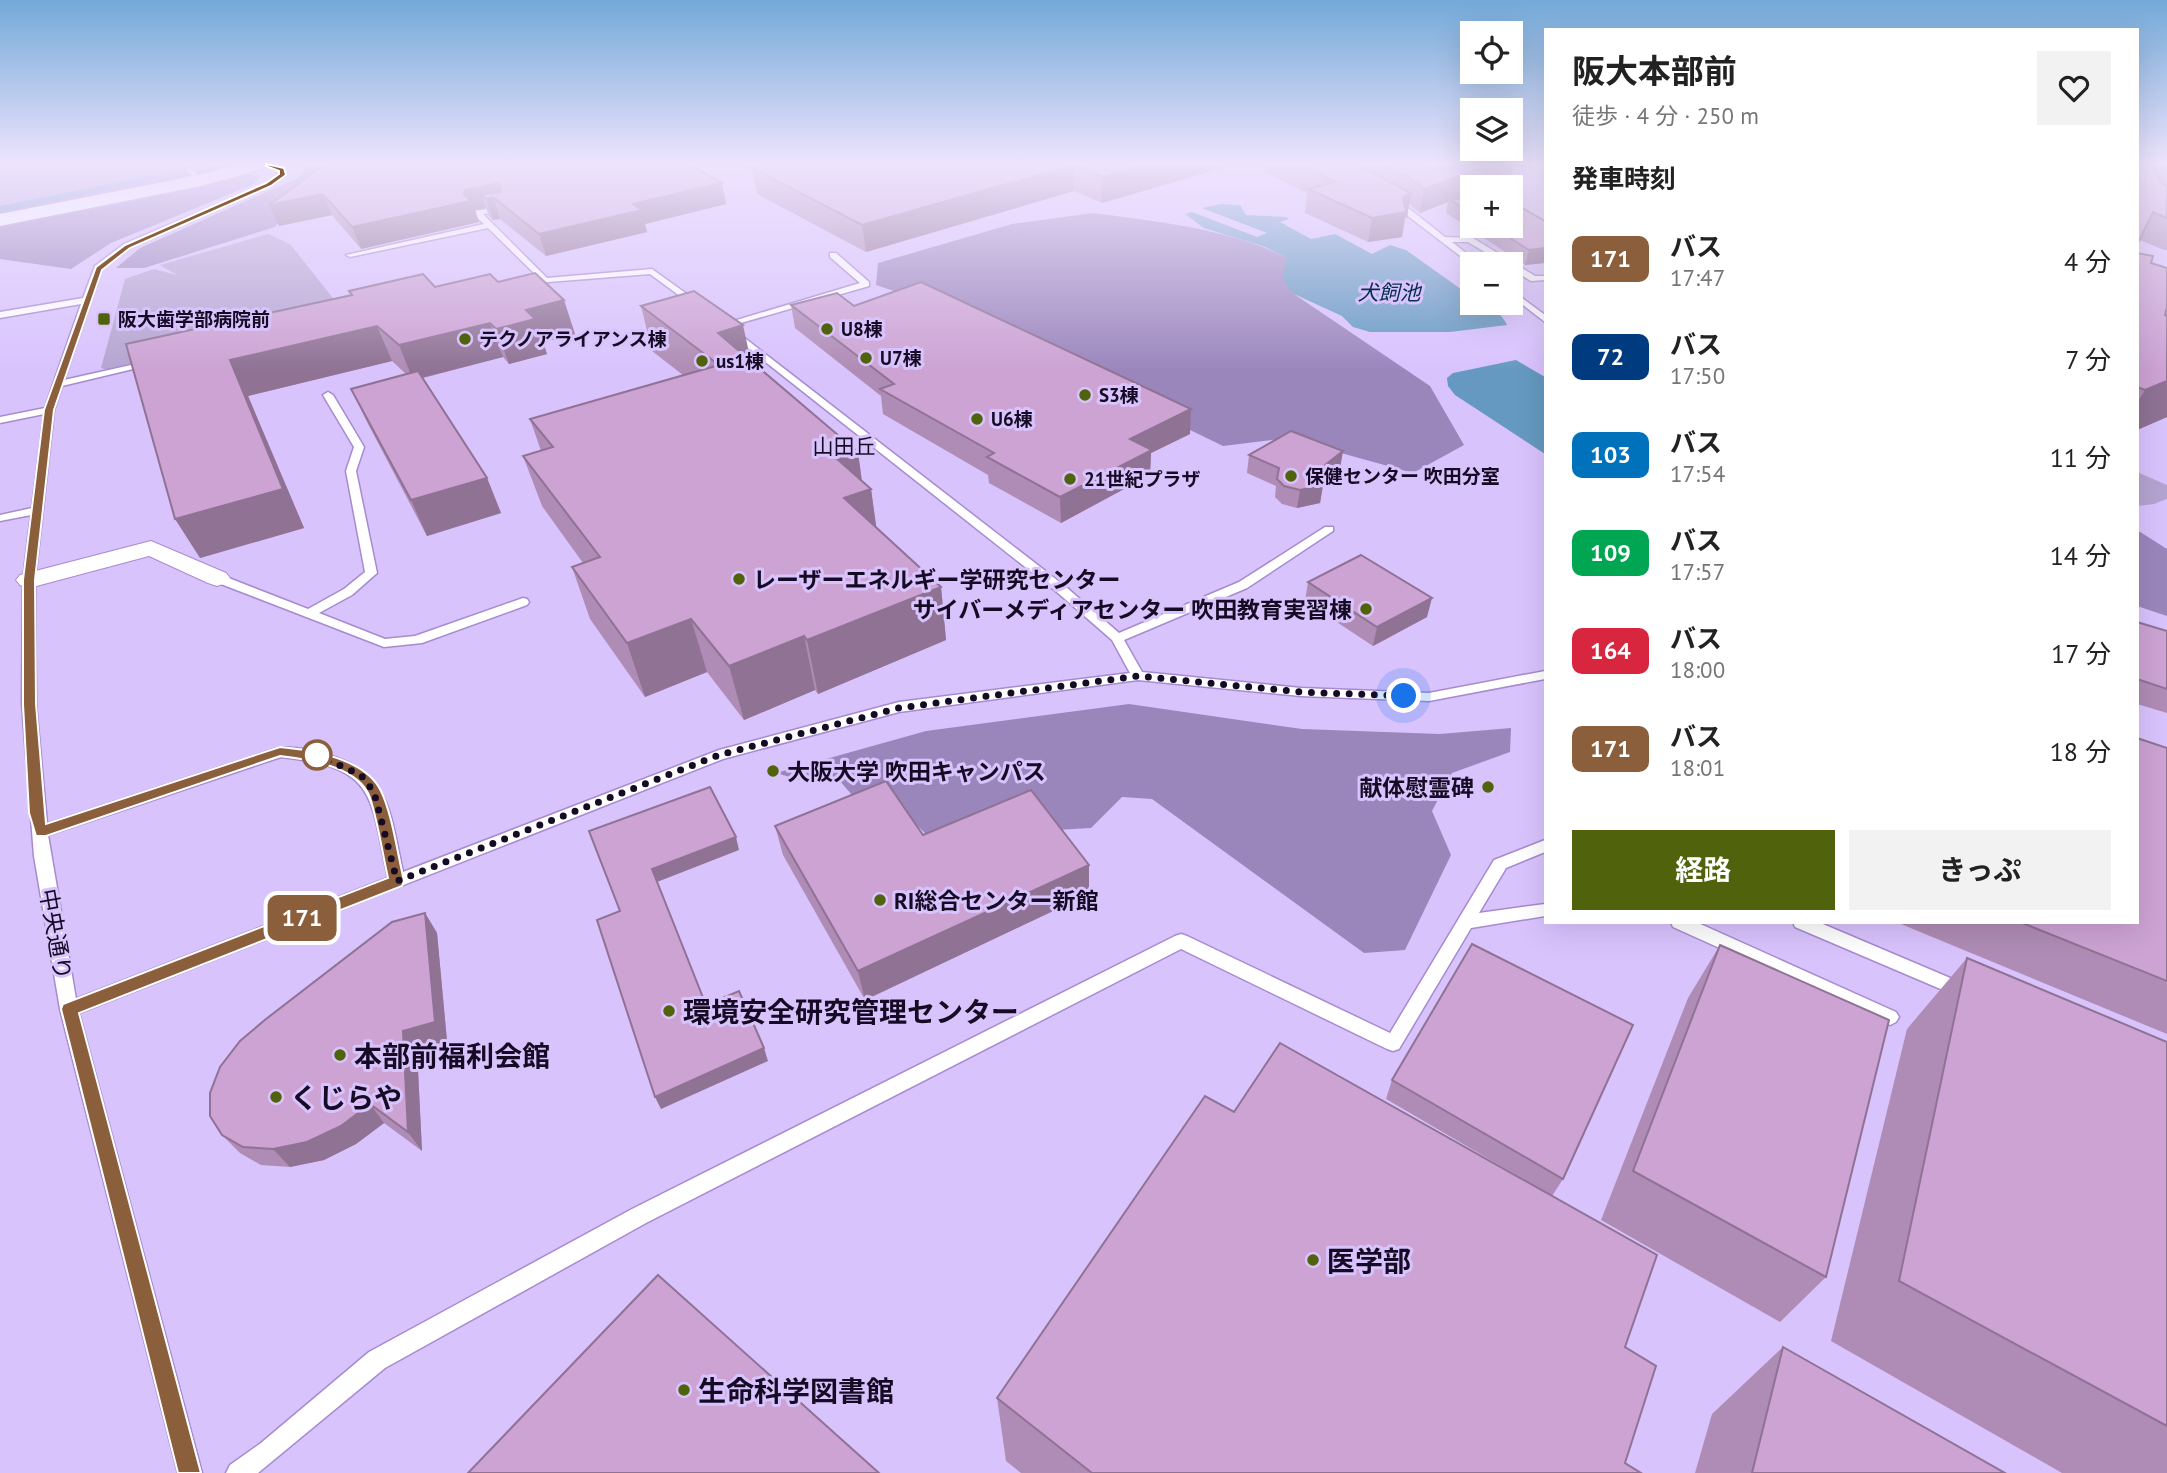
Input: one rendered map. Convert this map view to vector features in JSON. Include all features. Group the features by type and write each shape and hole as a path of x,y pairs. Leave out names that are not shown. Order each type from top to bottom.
{"street":[{"path":"29,580 151,548 217,578"}],"lane":[{"name":"中央通り","path":"156,234 127,246 98,268 49,410 29,580 29,704 36,813 69,1009 190,1473"},
{"path":"350,255 449,234"},
{"path":"498,234 545,280"},
{"path":"1438,234 1461,252"},
{"path":"1443,238 1470,240 1490,252"},
{"path":"724,325 866,284 834,255"},
{"path":"518,282 652,271 704,309"},
{"path":"1523,272 1534,279 1544,278"},
{"path":"0,315 88,300"},
{"path":"1523,301 1544,318"},
{"path":"714,317 1062,590 1117,638 1138,676"},
{"path":"59,384 164,361"},
{"path":"309,614 348,592 371,573 351,471 359,447 328,395"},
{"path":"0,420 49,410"},
{"path":"0,518 37,510"},
{"path":"1117,638 1243,585 1329,529"},
{"path":"217,578 384,643 417,640 523,602"},
{"path":"69,1009 719,755 899,708 1138,676 1301,692 1429,696 1544,675"},
{"path":"41,832 280,752 317,755 361,775 374,792 397,881"},
{"path":"237,1473 269,1451 377,1360 639,1216 1181,941 1392,1042 1500,864 1544,846"},
{"path":"1464,922 1544,910"},
{"path":"1683,924 1890,1017"},
{"path":"1806,924 1978,997"}],"shaded area":[{"path":"0,234 133,234 111,243 71,269 0,259"},
{"path":"172,234 253,234 144,268 116,268 140,248"},
{"path":"268,234 290,244 340,307 265,335 110,370 101,368 125,279 154,269 177,275 160,265"},
{"path":"979,234 1219,234 1239,239 1286,257 1294,294 1430,386 1464,445 1413,473 1287,438 1223,446 929,303 876,285 878,263"},
{"path":"2139,473 2167,485 2167,499 2139,506"},
{"path":"2139,531 2167,549 2167,616 2139,607"},
{"path":"1129,704 1302,729 1440,734 1511,728 1510,752 1452,773 1432,811 1451,855 1405,950 1364,953 1152,799 1122,797 1091,828 929,837 893,802 865,810 839,780 807,782 776,773 926,731"}],"water":[{"name":"犬飼池","path":"1222,234 1249,234 1257,237 1265,234 1301,234 1311,239 1335,234 1372,254 1390,245 1406,250 1460,288 1460,315 1500,315 1507,325 1450,332 1370,332 1353,327 1342,316 1294,294 1283,280 1286,257 1265,247"},
{"path":"1516,360 1544,376 1544,453 1455,395 1448,386 1447,378 1453,373"}],"building":[{"path":"1523,234 1544,234 1544,248 1529,250 1510,238 1523,238"},
{"path":"2139,253 2153,256 2151,263 2167,268 2167,381 2145,390 2139,388"},
{"path":"535,273 564,300 526,310 535,319 496,329 490,323 399,345 377,326 230,360 283,489 175,519 126,344 352,295 349,291 423,274 435,287 490,274 498,282"},
{"path":"921,282 1191,409 1130,439 1152,450 1060,497 987,457 994,453 880,389 894,384 791,305 837,293 854,306"},
{"name":"レーザーエネルギー学研究センター","path":"694,291 743,325 718,333 858,452 837,459 871,489 844,498 941,587 807,640 804,636 729,666 691,619 627,643 572,567 600,557 523,456 553,447 530,419 719,365 641,306"},
{"path":"418,371 487,478 411,500 351,389"},
{"path":"1291,431 1343,451 1316,472 1323,485 1300,490 1284,486 1277,479 1279,468 1249,455"},
{"path":"1361,555 1432,598 1377,627 1308,582"},
{"path":"2139,623 2167,631 2167,689 2139,680"},
{"path":"2139,739 2167,748 2167,981 2025,924 2139,924"},
{"path":"886,781 923,835 1031,790 1089,865 858,971 775,826"},
{"path":"710,787 736,837 652,869 706,1005 739,991 764,1048 655,1097 597,920 620,911 589,831"},
{"name":"本部前福利会館","path":"425,913 435,1022 403,1031 408,1132 370,1104 341,1126 307,1142 273,1149 243,1147 222,1135 210,1116 210,1093 220,1067 240,1041 392,922"},
{"path":"1472,944 1633,1025 1563,1179 1392,1080"},
{"path":"1720,945 1889,1020 1826,1277 1633,1171"},
{"path":"1967,958 2167,1042 2167,1426 1899,1281"},
{"name":"医学部","path":"1280,1043 1657,1255 1625,1347 1656,1366 1625,1463 1641,1473 1092,1473 997,1398 1205,1096 1234,1112"},
{"name":"生命科学図書館","path":"658,1275 879,1473 468,1473"},
{"path":"1783,1347 2005,1473 1752,1473"}],"bus line":[{"name":"171","path":"156,234 127,246 98,268 49,410 29,580 29,704 36,813 41,832 280,752 317,755 361,775 374,792 397,881 69,1009 190,1473"}],"place":[{"name":"阪大歯学部病院前","path":"104,319"},
{"name":"U8棟","path":"827,329"},
{"name":"テクノアライアンス棟","path":"465,339"},
{"name":"U7棟","path":"866,358"},
{"name":"us1棟","path":"702,361"},
{"name":"S3棟","path":"1085,395"},
{"name":"U6棟","path":"977,419"},
{"name":"保健センター 吹田分室","path":"1291,476"},
{"name":"21世紀プラザ","path":"1070,479"},
{"name":"レーザーエネルギー学研究センター","path":"739,579"},
{"name":"サイバーメディアセンター 吹田教育実習棟","path":"1366,609"},
{"name":"大阪大学 吹田キャンパス","path":"773,771"},
{"name":"献体慰霊碑","path":"1488,787"},
{"name":"RI総合センター新館","path":"880,900"},
{"name":"環境安全研究管理センター","path":"669,1011"},
{"name":"本部前福利会館","path":"340,1055"},
{"name":"くじらや","path":"276,1097"},
{"name":"医学部","path":"1313,1260"},
{"name":"生命科学図書館","path":"684,1390"}],"district":[{"name":"山田丘","path":"844,446"}],"route":[{"path":"317,755 361,775 374,792 397,881 719,755 899,708 1138,676 1301,692 1404,696"}]}
